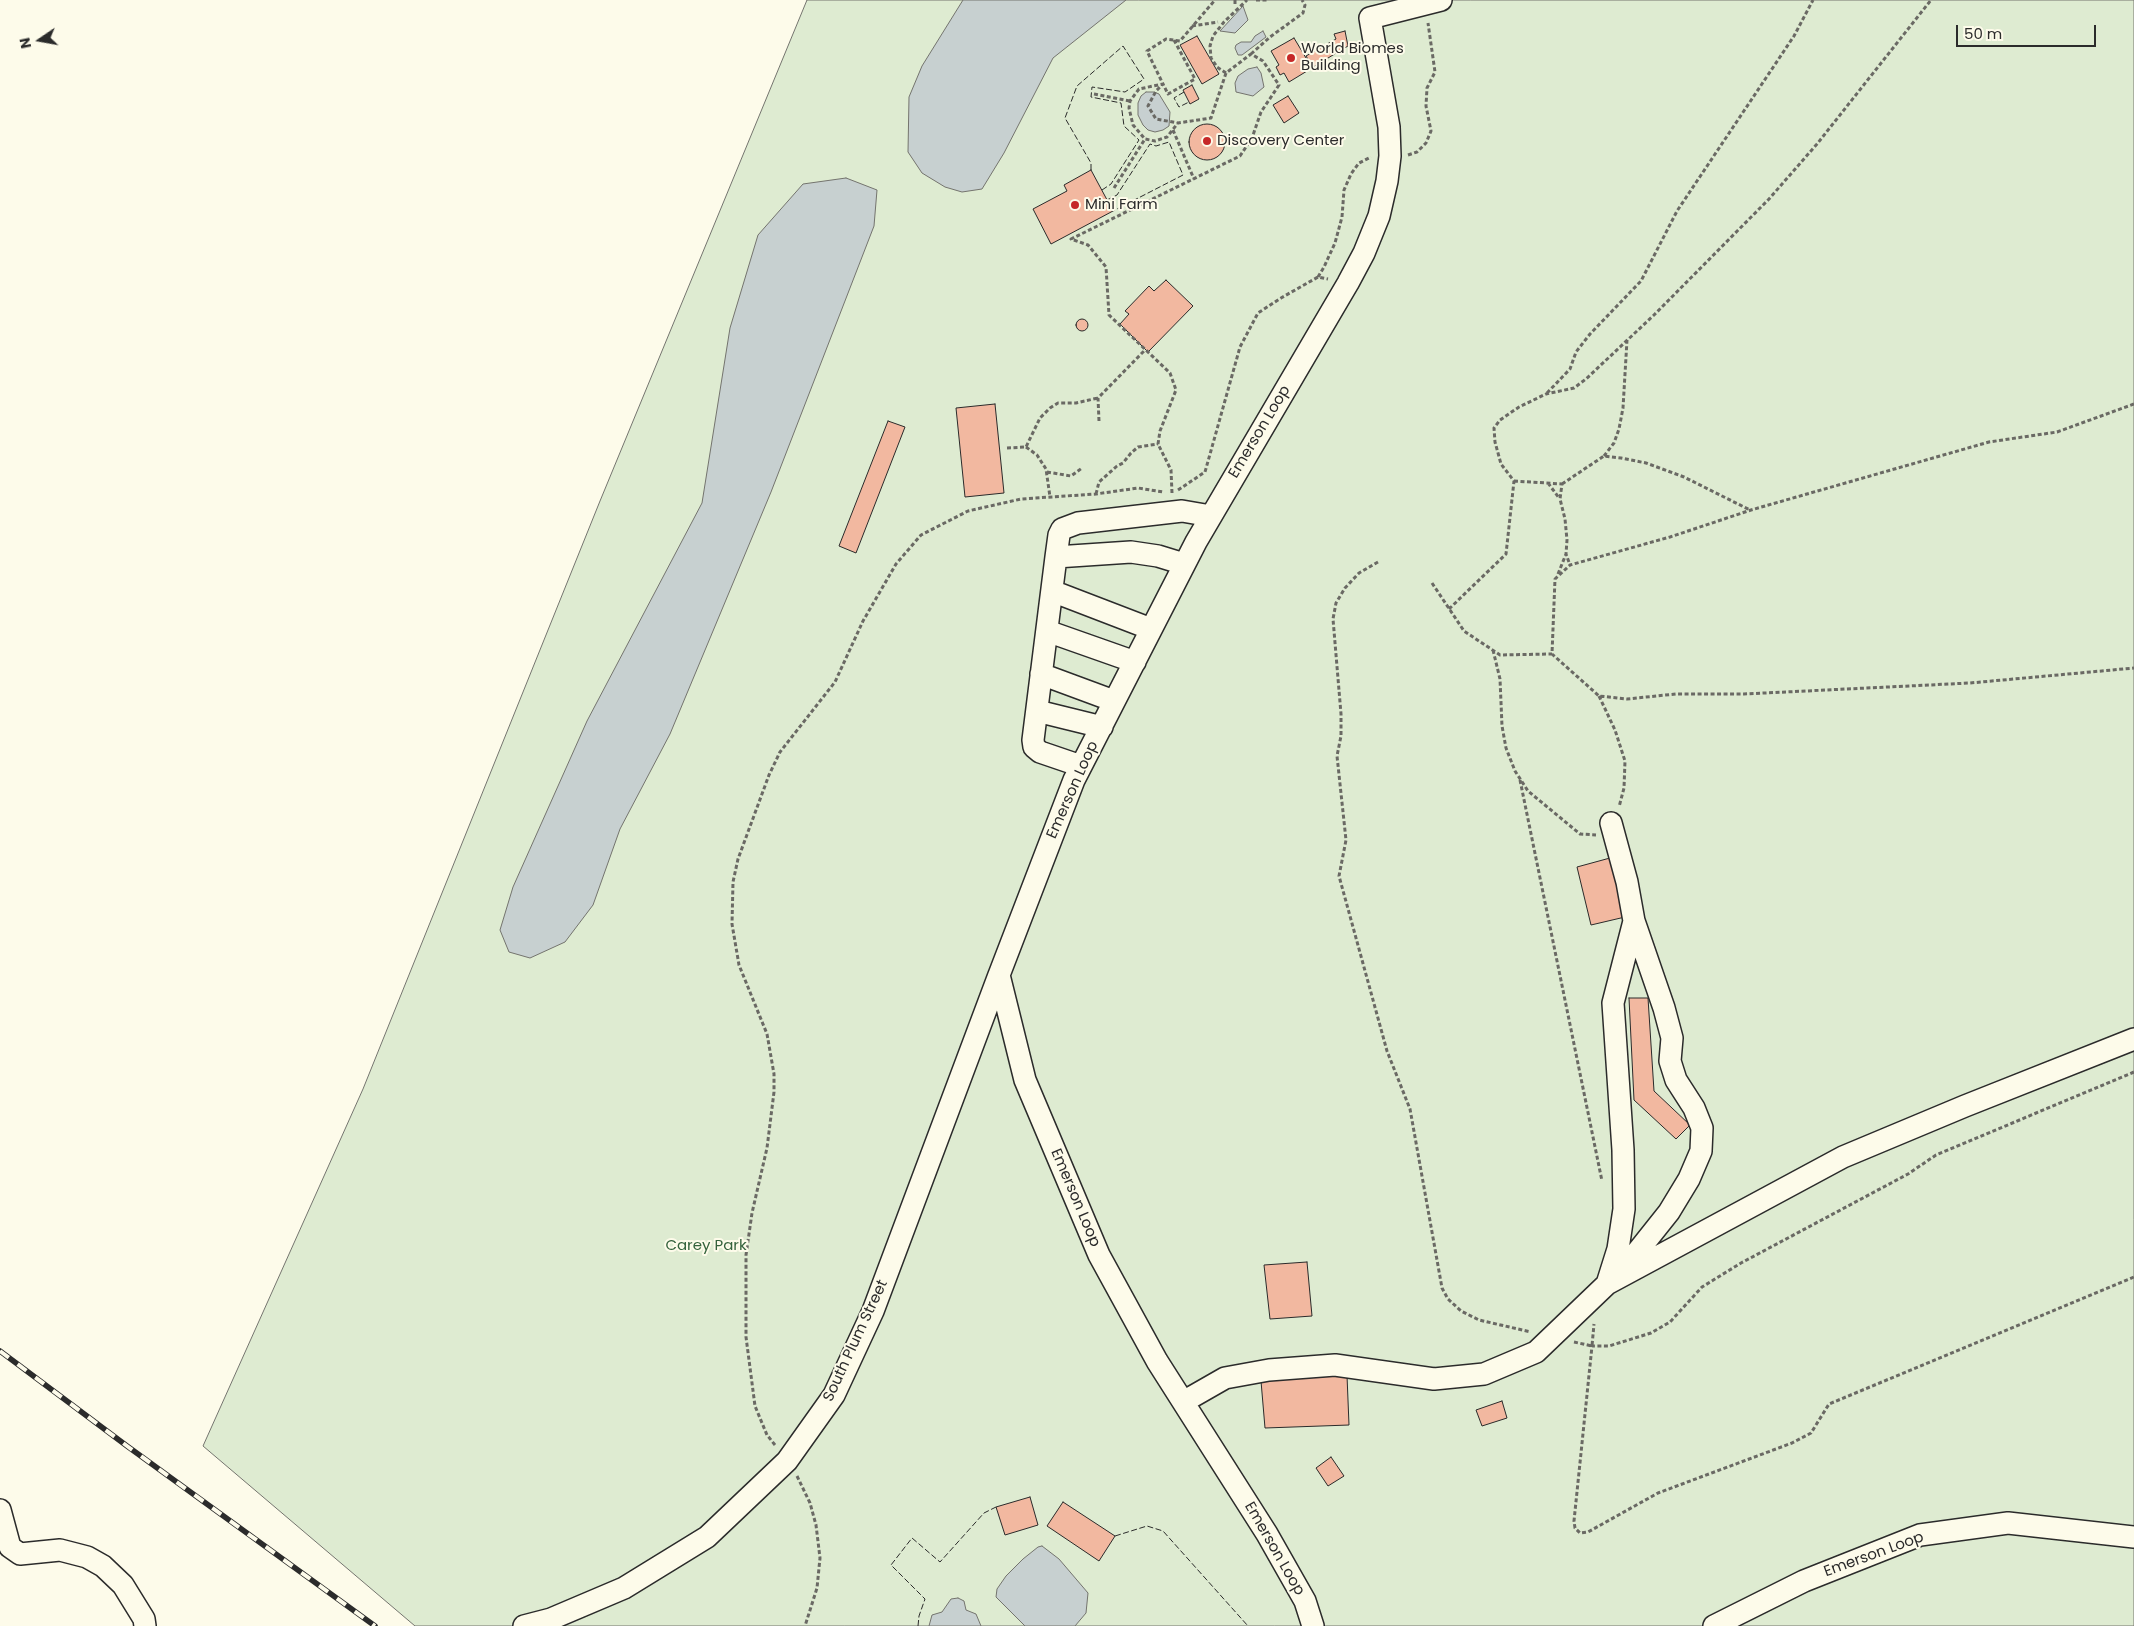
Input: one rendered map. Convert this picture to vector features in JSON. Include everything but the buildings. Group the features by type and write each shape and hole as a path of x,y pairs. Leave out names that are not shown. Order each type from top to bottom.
{"street":[{"name":"Emerson Loop","path":"1313,1626 1305,1601 1267,1534 1156,1361 1095,1245 1025,1080 999,975 1081,766 1184,564 1348,283 1364,253 1379,216 1387,181 1390,156 1386,108 1368,9 1432,3"},
{"path":"1081,766 1040,752 1034,747 1033,740 1056,557 1062,529 1078,523 1182,511 1211,516"},
{"path":"1056,557 1131,552 1158,556 1184,564"},
{"path":"1052,591 1151,629"},
{"path":"1047,631 1135,662"},
{"path":"1041,674 1114,701"},
{"path":"1036,711 1102,726"},
{"path":"1183,1402 1225,1378 1269,1370 1336,1365 1434,1379 1484,1374 1536,1352 1603,1289 1634,1256 1669,1212 1689,1179 1701,1151 1702,1128 1694,1108 1676,1080 1670,1061 1672,1038 1664,1008 1634,921 1627,882 1611,823"},
{"path":"1603,1289 1618,1249 1624,1209 1623,1150 1613,1003 1634,921"},
{"name":"South Plum Street","path":"524,1626 551,1619 624,1588 706,1537 787,1461 834,1395 873,1311 999,975"},
{"path":"1603,1289 1843,1158 1982,1099 2134,1039"},
{"path":"0,1510 10,1547 20,1554 60,1550 87,1557 103,1566 123,1585 144,1619 145,1626"},
{"name":"Emerson Loop","path":"1714,1626 1804,1580 1920,1536 2008,1523 2134,1537"}],"path":[{"path":"1174,40 1196,79 1168,94 1147,51 1166,39 1174,40 1180,41 1215,0"},
{"path":"1226,73 1217,67 1211,58 1211,41 1224,22 1247,0"},
{"path":"1256,0 1268,0"},
{"path":"1163,84 1156,91 1148,106 1156,119 1178,123 1211,118 1226,73 1302,14 1305,5 1302,0"},
{"path":"1546,394 1570,369 1576,352 1590,334 1640,282 1677,211 1794,36 1813,0"},
{"path":"1449,609 1506,554 1514,481 1501,464 1495,442 1494,428 1500,420 1519,407 1546,394 1574,388 1586,380 1769,199 1818,144 1931,0"},
{"path":"1406,155 1417,152 1426,143 1431,131 1426,106 1427,88 1435,72 1427,16 1432,3"},
{"path":"1192,26 1218,22"},
{"path":"1172,494 1171,470 1158,444 1160,431 1176,390 1170,373 1109,314 1106,267 1088,245 1071,239 1240,156 1252,138 1261,112 1279,85 1264,61 1251,54"},
{"path":"1163,84 1139,89 1130,101 1129,108 1133,125 1145,139 1155,141 1167,137 1178,123"},
{"path":"1094,94 1130,101"},
{"path":"1173,130 1194,179"},
{"path":"1114,188 1145,139"},
{"path":"805,1626 817,1588 820,1558 816,1525 802,1485 760,1423 755,1406 746,1337 746,1255 752,1213 767,1148 774,1092 774,1074 767,1034 739,965 732,924 733,882 738,859 756,808 780,752 834,682 863,621 896,564 921,535 968,511 1021,499 1096,494 1138,488 1172,494 1205,472 1240,346 1258,313 1318,277 1335,243 1342,217 1344,190 1350,174 1358,164 1367,158 1377,156"},
{"path":"1318,277 1348,283"},
{"path":"1514,481 1562,484 1604,456 1614,443 1619,429 1623,408 1627,339"},
{"path":"1026,447 1040,418 1050,408 1058,403 1076,403 1098,398 1145,350"},
{"path":"1098,398 1099,421"},
{"path":"1556,579 1570,565 1670,537 1750,510 1990,442 2058,432 2134,404"},
{"path":"1096,494 1099,482 1123,463 1138,447 1158,444"},
{"path":"1007,448 1026,447 1036,455 1047,472 1050,497"},
{"path":"1604,456 1646,463 1684,477 1750,510"},
{"path":"1047,472 1071,476 1082,468"},
{"path":"1548,482 1560,499"},
{"path":"1552,654 1556,579 1566,554 1567,540 1560,499 1562,484"},
{"path":"1566,554 1570,565"},
{"path":"1378,562 1359,573 1345,588 1336,603 1333,619 1341,714 1341,736 1337,756 1346,840 1339,876 1387,1051 1410,1109 1442,1288 1448,1299 1460,1311 1479,1320 1592,1346 1609,1346 1651,1333 1670,1322 1702,1287 1741,1263 1908,1174 1936,1155 2134,1072"},
{"path":"1432,583 1464,631 1493,650 1500,655 1552,654 1599,696 1616,730 1625,761 1624,788 1618,812 1607,830 1593,836 1580,834 1528,791 1514,771 1506,748 1500,702 1500,679 1493,650"},
{"path":"1599,696 1627,700 1676,694 1744,694 1803,691 1970,682 2134,668"},
{"path":"1520,780 1603,1183"},
{"path":"1603,1289 1592,1346 1574,1521 1575,1528 1580,1533 1588,1532 1658,1493 1792,1443 1812,1433 1829,1404 2134,1277"}],"green space":[{"name":"Carey Park","path":"807,0 2134,0 2134,1626 415,1626 203,1446 363,1089 600,501"}],"shaded area":[{"path":"963,0 1126,0 1053,58 1004,153 982,189 962,192 945,187 922,173 908,152 909,97 922,66"},
{"path":"1243,6 1248,20 1235,33 1220,31"},
{"path":"1263,31 1266,37 1242,55 1238,55 1235,48 1236,45 1241,42 1251,42 1255,36"},
{"path":"1257,67 1261,73 1264,87 1253,96 1236,92 1235,83 1238,76 1248,69"},
{"path":"1146,92 1159,94 1170,112 1169,126 1163,130 1155,132 1148,130 1138,115 1138,103 1141,96"},
{"path":"846,178 877,190 874,226 771,492 670,734 620,829 593,905 565,942 530,958 509,952 500,930 513,887 587,721 702,503 730,328 758,235 803,184"},
{"path":"1042,1546 1059,1559 1088,1593 1086,1613 1075,1626 1025,1626 996,1597 997,1589 1006,1576 1023,1559"},
{"path":"958,1598 964,1601 966,1610 976,1614 981,1626 929,1626 932,1615 942,1612 951,1599"}],"railway":[{"path":"0,1351 127,1446 375,1626"}],"fence":[{"path":"1091,170 1091,163 1065,118 1077,86 1123,46 1144,79 1125,92 1092,87 1091,97 1121,103 1124,126 1139,140 1111,184 1102,190"},
{"path":"1184,92 1174,98 1179,107 1189,102"},
{"path":"1107,200 1117,195 1150,144 1156,146 1169,142 1183,175 1113,211"},
{"path":"918,1626 919,1616 925,1599 891,1565 912,1538 940,1562 984,1513 996,1507"},
{"path":"1115,1536 1147,1526 1163,1531 1248,1626"}],"place":[{"name":"World Biomes Building","path":"1291,58"},
{"name":"Discovery Center","path":"1207,141"},
{"name":"Mini Farm","path":"1075,205"}]}
